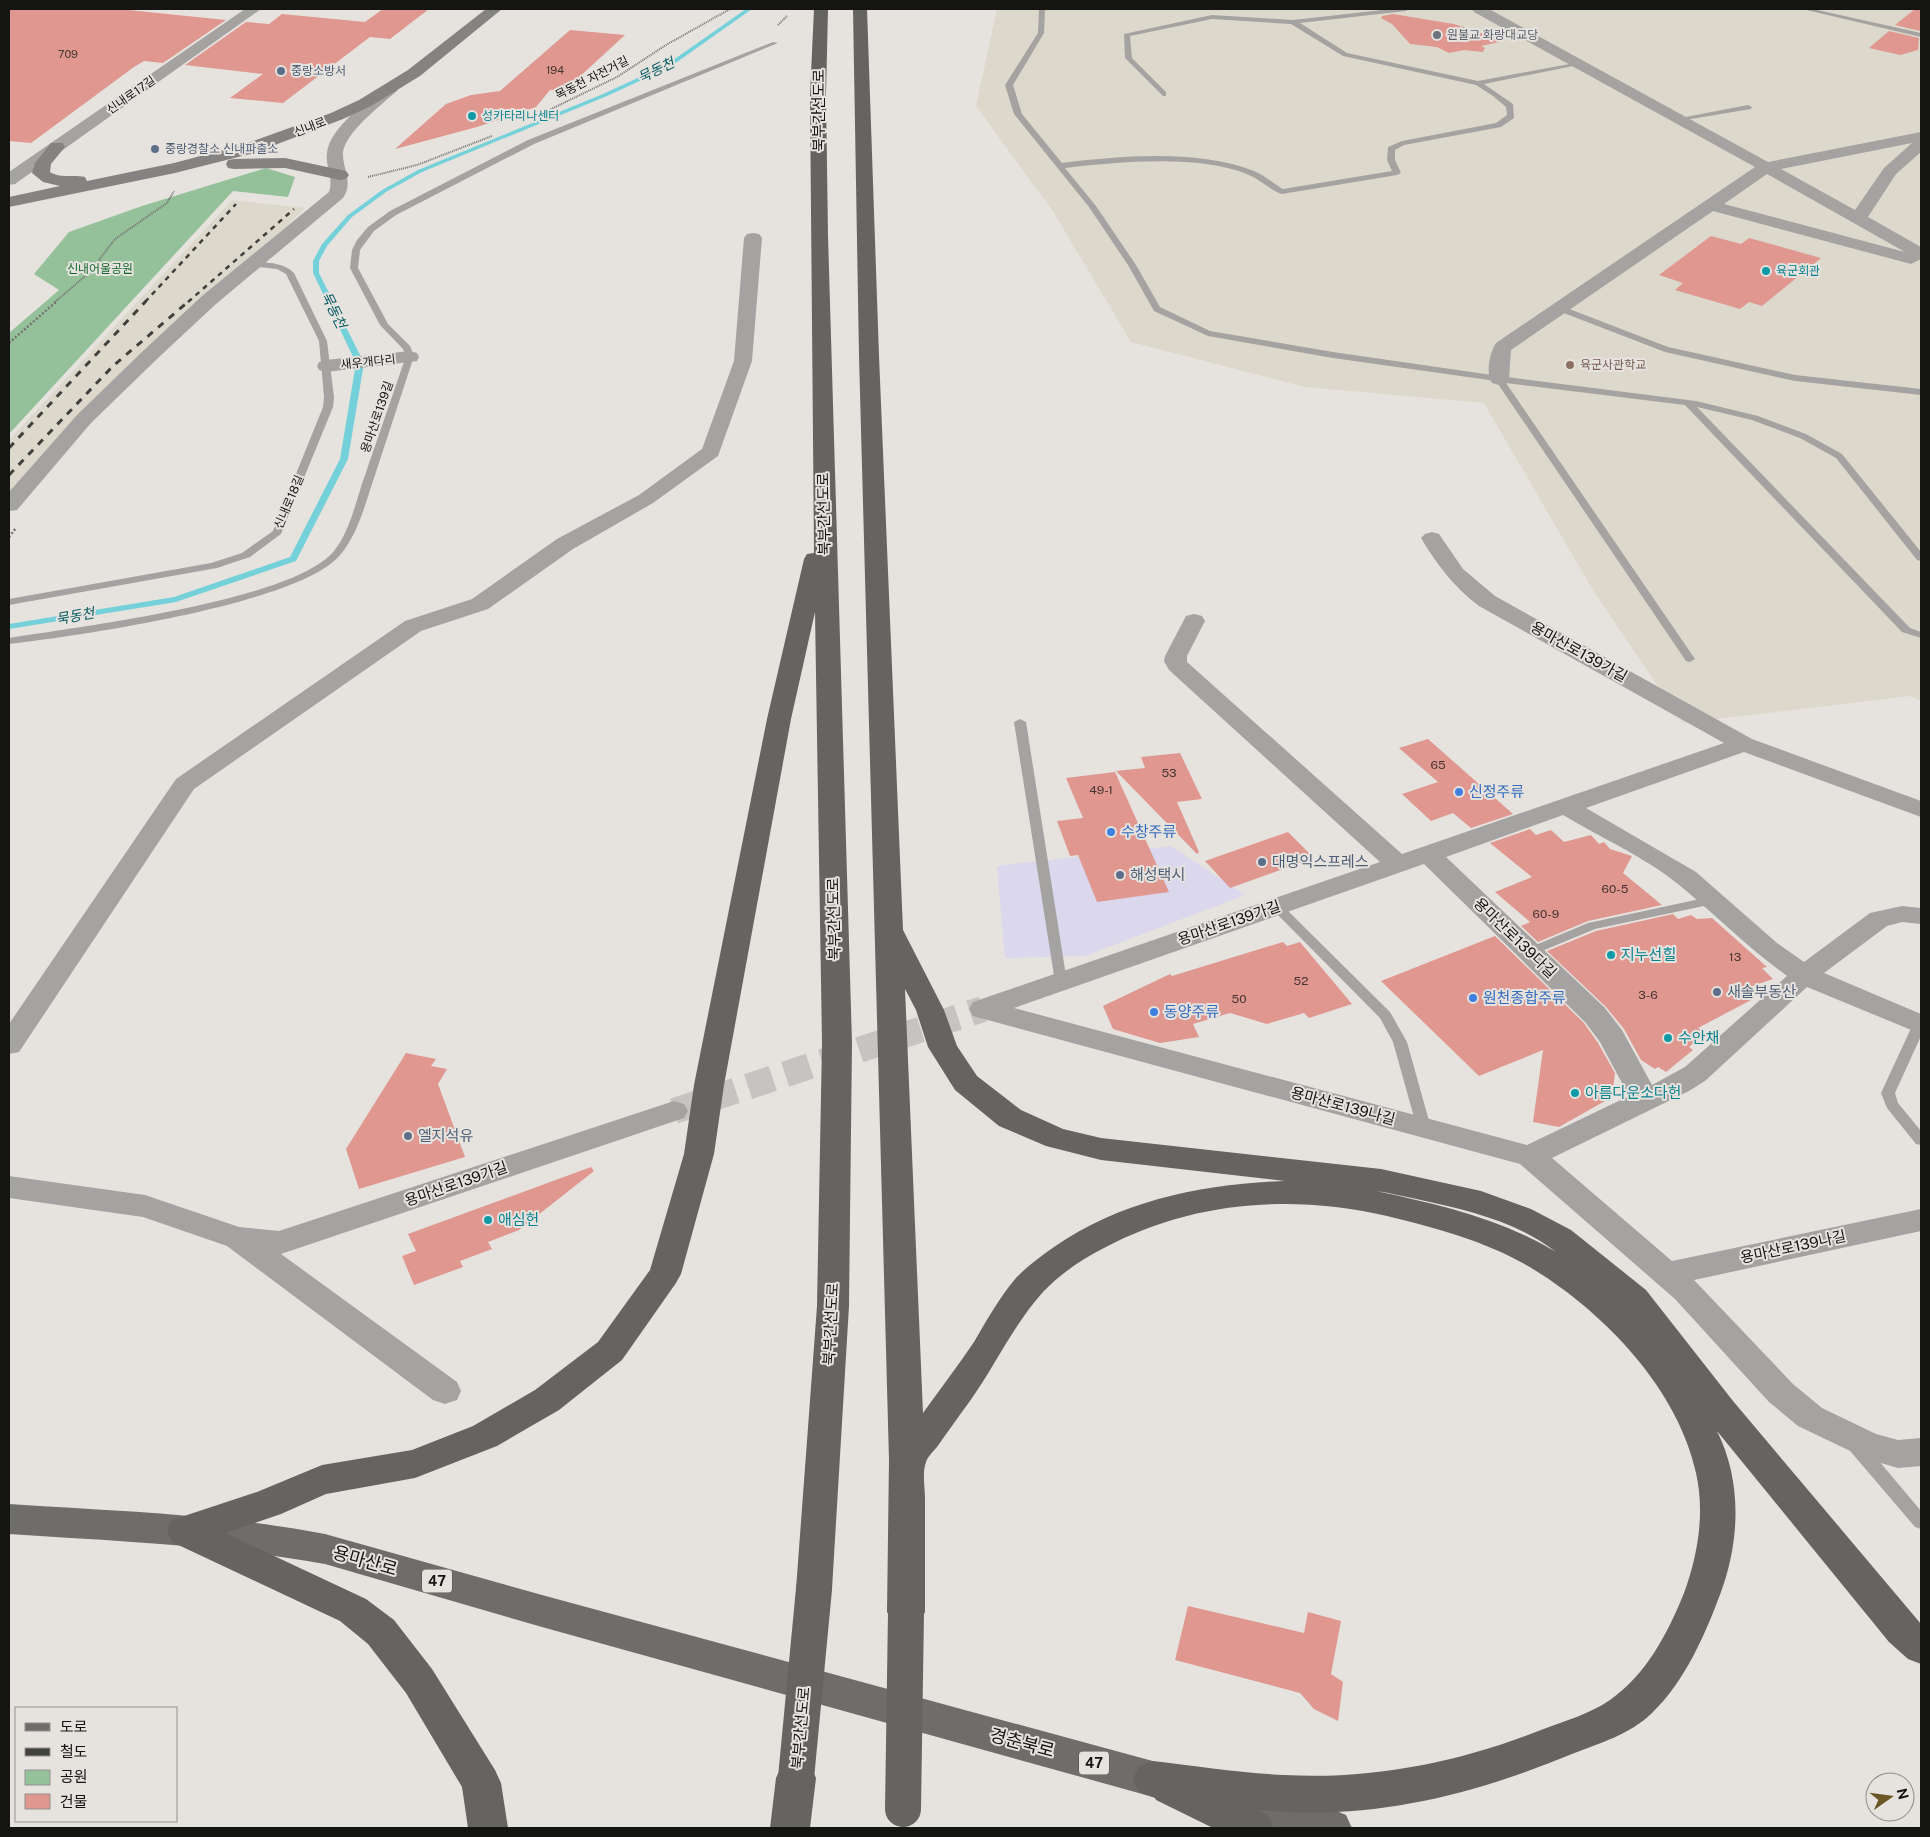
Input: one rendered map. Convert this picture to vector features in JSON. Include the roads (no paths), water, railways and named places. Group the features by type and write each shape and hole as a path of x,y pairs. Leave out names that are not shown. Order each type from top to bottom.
{"highway":[{"path":"860,9 869,356 908,1460 902,1818"},
{"name":"북부간선도로","path":"790,1828 814,1589 833,1306 837,1043 824,518 818,114 821,12"},
{"path":"185,1531 268,1503 322,1480 415,1464 486,1436 547,1400 610,1351 665,1274 699,1154 709,1085 779,718 824,518"},
{"path":"889,927 930,1010 943,1047 966,1083 1010,1118 1030,1128 1057,1138 1101,1149 1381,1180 1470,1199 1520,1217 1560,1238 1594,1264 1634,1299 1721,1411 1902,1630 1921,1647"},
{"path":"908,1460 986,1350 1010,1310 1041,1273 1083,1243 1134,1219 1190,1202 1227,1196 1280,1192 1340,1195 1412,1210 1478,1228 1539,1257 1574,1280 1605,1304 1632,1330 1650,1352 1688,1407 1705,1443 1713,1470 1718,1499 1717,1535 1707,1582 1685,1636 1656,1683 1622,1714 1520,1759 1418,1784 1359,1792 1288,1794 1153,1779"},
{"path":"185,1531 353,1610 381,1632 419,1681 481,1783 488,1828"},
{"path":"1153,1779 1254,1828"}],"main road":[{"name":"신내로","path":"9,202 175,168 248,148 303,130 365,103 391,88 414,73 495,9"},
{"path":"57,147 41,167 41,173 44,177 72,182 126,177"},
{"path":"175,168 270,161 298,164 340,175"},
{"name":"용마산로","path":"9,1519 185,1531 325,1549 856,1698"},
{"name":"경춘북로","path":"856,1698 1332,1828"}],"street":[{"name":"신내로17길","path":"9,180 254,9"},
{"path":"1479,9 1921,254"},
{"path":"9,505 84,419 209,300 332,199 339,190 340,175 336,158 338,144 344,135 391,88"},
{"path":"1499,380 1500,353 1503,347 1766,167 1921,138"},
{"path":"1858,219 1890,171 1921,144"},
{"path":"1710,206 1921,262"},
{"path":"9,1045 185,784 413,626 480,604 565,544 646,498 711,452 743,361 752,238"},
{"name":"새우개다리","path":"326,366 410,357"},
{"name":"용마산로139가길","path":"1432,538 1447,565 1470,589 1487,601 1744,744 1921,809"},
{"path":"1194,621 1176,656 1175,661 1177,665 1398,864"},
{"name":"용마산로139가길","path":"983,1009 1744,744"},
{"path":"1565,806 1668,865 1714,900 1768,949 1804,975 1921,1025"},
{"name":"용마산로139다길","path":"1428,854 1599,1020 1612,1037 1646,1100"},
{"path":"1530,1156 1679,1084 1695,1074 1804,975 1880,919 1902,914 1921,916"},
{"name":"용마산로139나길","path":"983,1009 1530,1156 1686,1292 1781,1393 1810,1417 1867,1445 1898,1454 1921,1452"},
{"name":"용마산로139가길","path":"9,1187 145,1206 237,1238 280,1243 674,1112"},
{"name":"용마산로139나길","path":"1665,1274 1921,1220"},
{"name":"용마산로139가길","path":"237,1238 445,1392"}],"lane":[{"path":"1042,9 1041,33 1009,85 1018,114 1097,213 1132,265 1157,309 1208,333 1333,355 1499,380 1688,403 1755,418 1803,436 1829,449 1850,467 1921,558"},
{"path":"1163,94 1129,58 1126,35 1212,17 1293,22 1406,9"},
{"path":"1805,9 1921,35"},
{"path":"1060,166 1111,160 1190,160 1252,173 1282,192 1397,173 1391,160 1391,149 1402,142 1498,125 1511,116 1510,106 1496,94 1478,83 1345,55 1293,22"},
{"path":"410,357 407,348 384,325 354,268 352,257 356,247 374,226 393,213 531,142 774,43"},
{"path":"1478,83 1578,63"},
{"path":"1679,119 1748,106"},
{"name":"신내로18길","path":"9,602 213,566 246,555 277,532 328,407 329,397 323,341 290,273 287,269 253,264"},
{"path":"1559,308 1665,350 1795,378 1921,392"},
{"name":"용마산로139길","path":"9,641 144,620 196,609 281,585 318,569 330,560 345,542 355,519 410,357"},
{"path":"1499,380 1690,659"},
{"path":"1688,403 1906,630 1921,635"},
{"path":"1020,722 1061,982"},
{"path":"1530,952 1592,926 1714,900"},
{"path":"1277,907 1385,1015 1400,1042 1424,1128"},
{"path":"1921,1025 1888,1093 1892,1105 1921,1140"},
{"name":"용마산로139나길","path":"1849,1437 1921,1522"}],"waterway":[{"name":"묵동천","path":"9,627 176,599 293,559 344,459 360,363 316,273 316,261 324,245 350,216 384,191 420,171 605,95 668,66 749,9"}],"tunnel":[{"path":"674,1111 983,1009"}],"railway":[{"path":"145,302 236,204"},
{"path":"188,302 294,209"},
{"path":"9,448 146,301"},
{"path":"9,475 113,366 189,301"}],"place":[{"name":"원불교 화랑대교당","path":"1437,35"},
{"name":"중랑소방서","path":"281,71"},
{"name":"성카타리나센터","path":"472,116"},
{"name":"중랑경찰소 신내파출소","path":"155,149"},
{"name":"육군회관","path":"1766,271"},
{"name":"육군사관학교","path":"1570,365"},
{"name":"신정주류","path":"1459,792"},
{"name":"수창주류","path":"1111,832"},
{"name":"대명익스프레스","path":"1262,862"},
{"name":"해성택시","path":"1120,875"},
{"name":"지누선힐","path":"1611,955"},
{"name":"새솔부동산","path":"1717,992"},
{"name":"원천종합주류","path":"1473,998"},
{"name":"동양주류","path":"1154,1012"},
{"name":"수안채","path":"1668,1038"},
{"name":"아름다운소다헌","path":"1575,1093"},
{"name":"엘지석유","path":"408,1136"},
{"name":"애심헌","path":"488,1220"}],"park label":[{"name":"신내어울공원","path":"100,269"}]}
